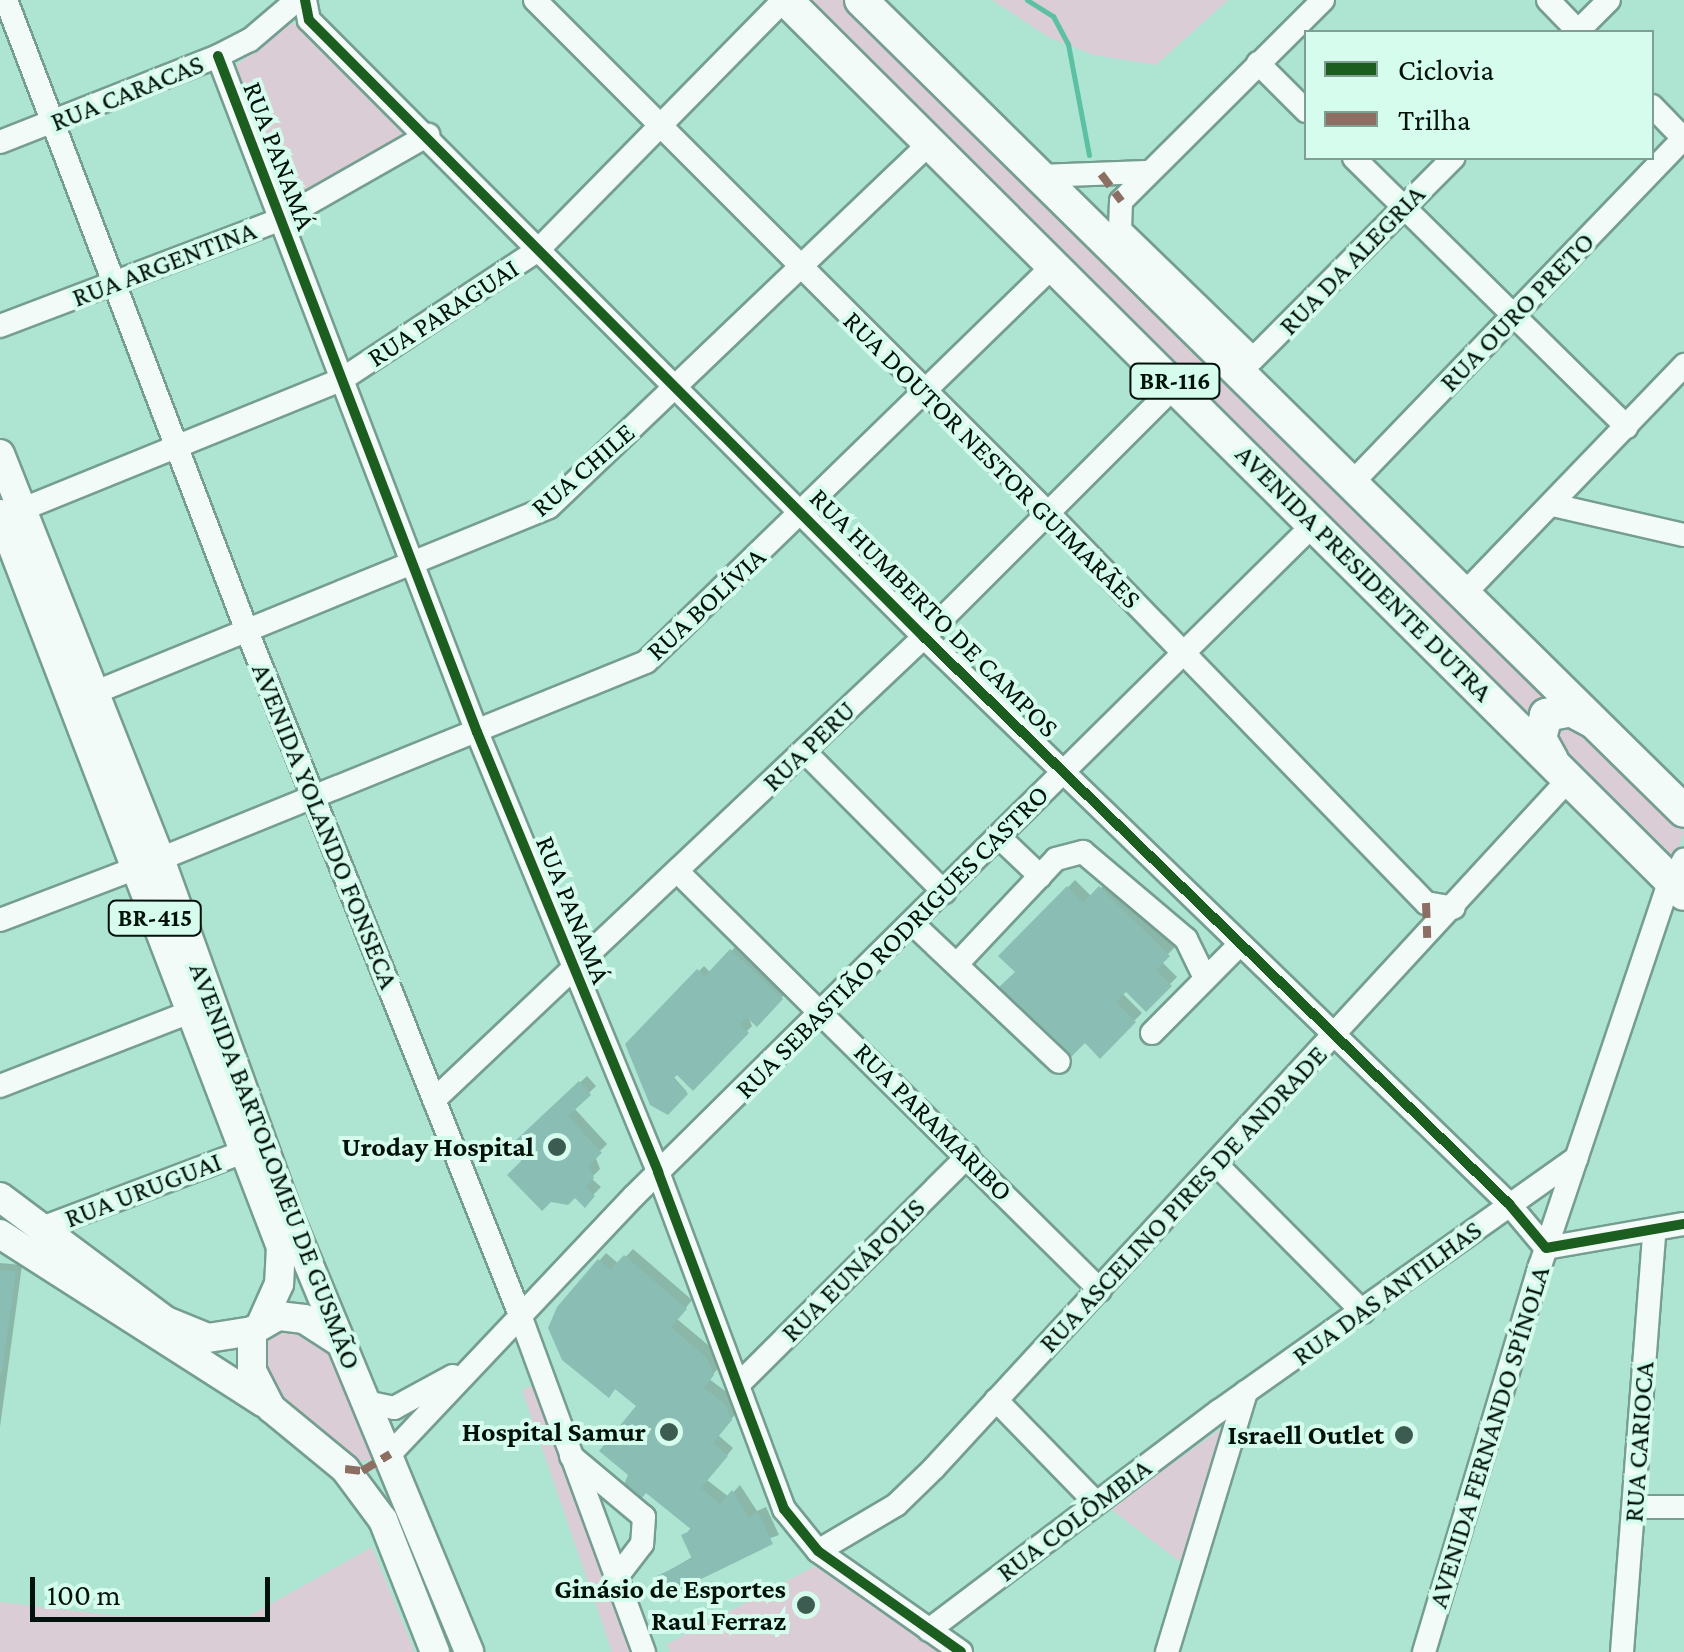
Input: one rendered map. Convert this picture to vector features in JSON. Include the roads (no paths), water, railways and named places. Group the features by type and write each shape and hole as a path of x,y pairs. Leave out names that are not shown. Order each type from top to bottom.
{"highway":[{"name":"AVENIDA PRESIDENTE DUTRA","path":"785,0 1177,384 1563,774 1680,879"},
{"name":"AVENIDA PRESIDENTE DUTRA","path":"862,0 1684,811"},
{"path":"1563,774 1540,738 1546,715 1571,710 1606,732"}],"main road":[{"name":"AVENIDA BARTOLOMEU DE GUSMÃO","path":"0,454 6,514 338,1341 390,1454 469,1652"},
{"name":"AVENIDA BARTOLOMEU DE GUSMÃO","path":"6,514 96,692 190,1012 280,1247 279,1284 257,1327"},
{"path":"0,1196 166,1321 208,1338 257,1327 278,1316 304,1319 338,1341"},
{"path":"0,1234 271,1408 345,1469 383,1520 435,1652"},
{"path":"257,1327 252,1372 271,1408"}],"street":[{"name":"AVENIDA YOLANDO FONSECA","path":"6,0 247,632 520,1314 644,1652"},
{"name":"RUA DOUTOR NESTOR GUIMARÃES","path":"535,0 1047,512 1180,654 1426,904 1454,908"},
{"name":"RUA PARAGUAI","path":"6,514 341,380 538,250 785,0"},
{"path":"1038,176 1148,172 1323,0"},
{"path":"1548,0 1576,30"},
{"path":"1580,30 1610,0"},
{"name":"RUA CARACAS","path":"0,142 218,56 278,18 304,7"},
{"name":"RUA HUMBERTO DE CAMPOS","path":"304,7 538,250 678,384 924,637 1509,1204 1546,1248"},
{"name":"RUA PANAMÁ","path":"218,56 572,971 658,1172 784,1508 818,1551 962,1652"},
{"path":"1258,63 1304,109"},
{"path":"1654,108 1684,138"},
{"name":"RUA ARGENTINA","path":"0,326 279,220 428,135"},
{"name":"RUA OURO PRETO","path":"1350,485 1684,138"},
{"name":"RUA CHILE","path":"96,692 548,507 931,142"},
{"path":"1356,160 1627,427"},
{"name":"RUA DA ALEGRIA","path":"1148,172 1120,201 1115,212 1120,230 1249,358 1450,160"},
{"name":"RUA BOLÍVIA","path":"0,920 316,798 646,662 928,393 1055,264"},
{"path":"1464,594 1684,366"},
{"name":"RUA PERU","path":"434,1100 924,637 1177,384"},
{"path":"1553,504 1684,536"},
{"name":"RUA SEBASTIÃO RODRIGUES CASTRO","path":"390,1454 658,1172 1314,523"},
{"path":"804,750 944,892"},
{"name":"RUA ASCELINO PIRES DE ANDRADE","path":"818,1551 896,1505 1454,908 1563,774"},
{"path":"999,837 1040,876"},
{"path":"957,964 1056,859 1084,852 1186,939 1204,978"},
{"name":"RUA PARAMARIBO","path":"678,872 822,1010 1100,1290"},
{"name":"AVENIDA FERNANDO SPÍNOLA","path":"1424,1652 1546,1248 1680,879"},
{"path":"912,923 1059,1062"},
{"path":"1152,1033 1240,944"},
{"path":"0,1086 190,1012"},
{"name":"RUA URUGUAI","path":"42,1228 244,1152"},
{"name":"RUA EUNÁPOLIS","path":"738,1384 968,1156"},
{"name":"RUA DAS ANTILHAS","path":"1167,1652 1228,1417 1246,1392 1576,1158"},
{"path":"1217,1165 1363,1312"},
{"path":"1546,1248 1684,1224"},
{"name":"RUA CARIOCA","path":"1622,1652 1654,1232"},
{"name":"RUA SEBASTIÃO RODRIGUES CASTRO","path":"366,1402 394,1408 473,1364"},
{"path":"996,1400 1096,1503"},
{"name":"RUA COLÔMBIA","path":"928,1630 1096,1503 1228,1417"},
{"path":"571,1456 644,1516 642,1544 616,1578"},
{"path":"1634,1507 1684,1507"}],"waterway":[{"path":"1027,0 1053,16 1068,44 1089,155"}],"place":[{"name":"Uroday Hospital","path":"557,1147"},
{"name":"Hospital Samur","path":"669,1432"},
{"name":"Israell Outlet","path":"1404,1435"},
{"name":"Ginásio de Esportes Raul Ferraz","path":"806,1605"}]}
